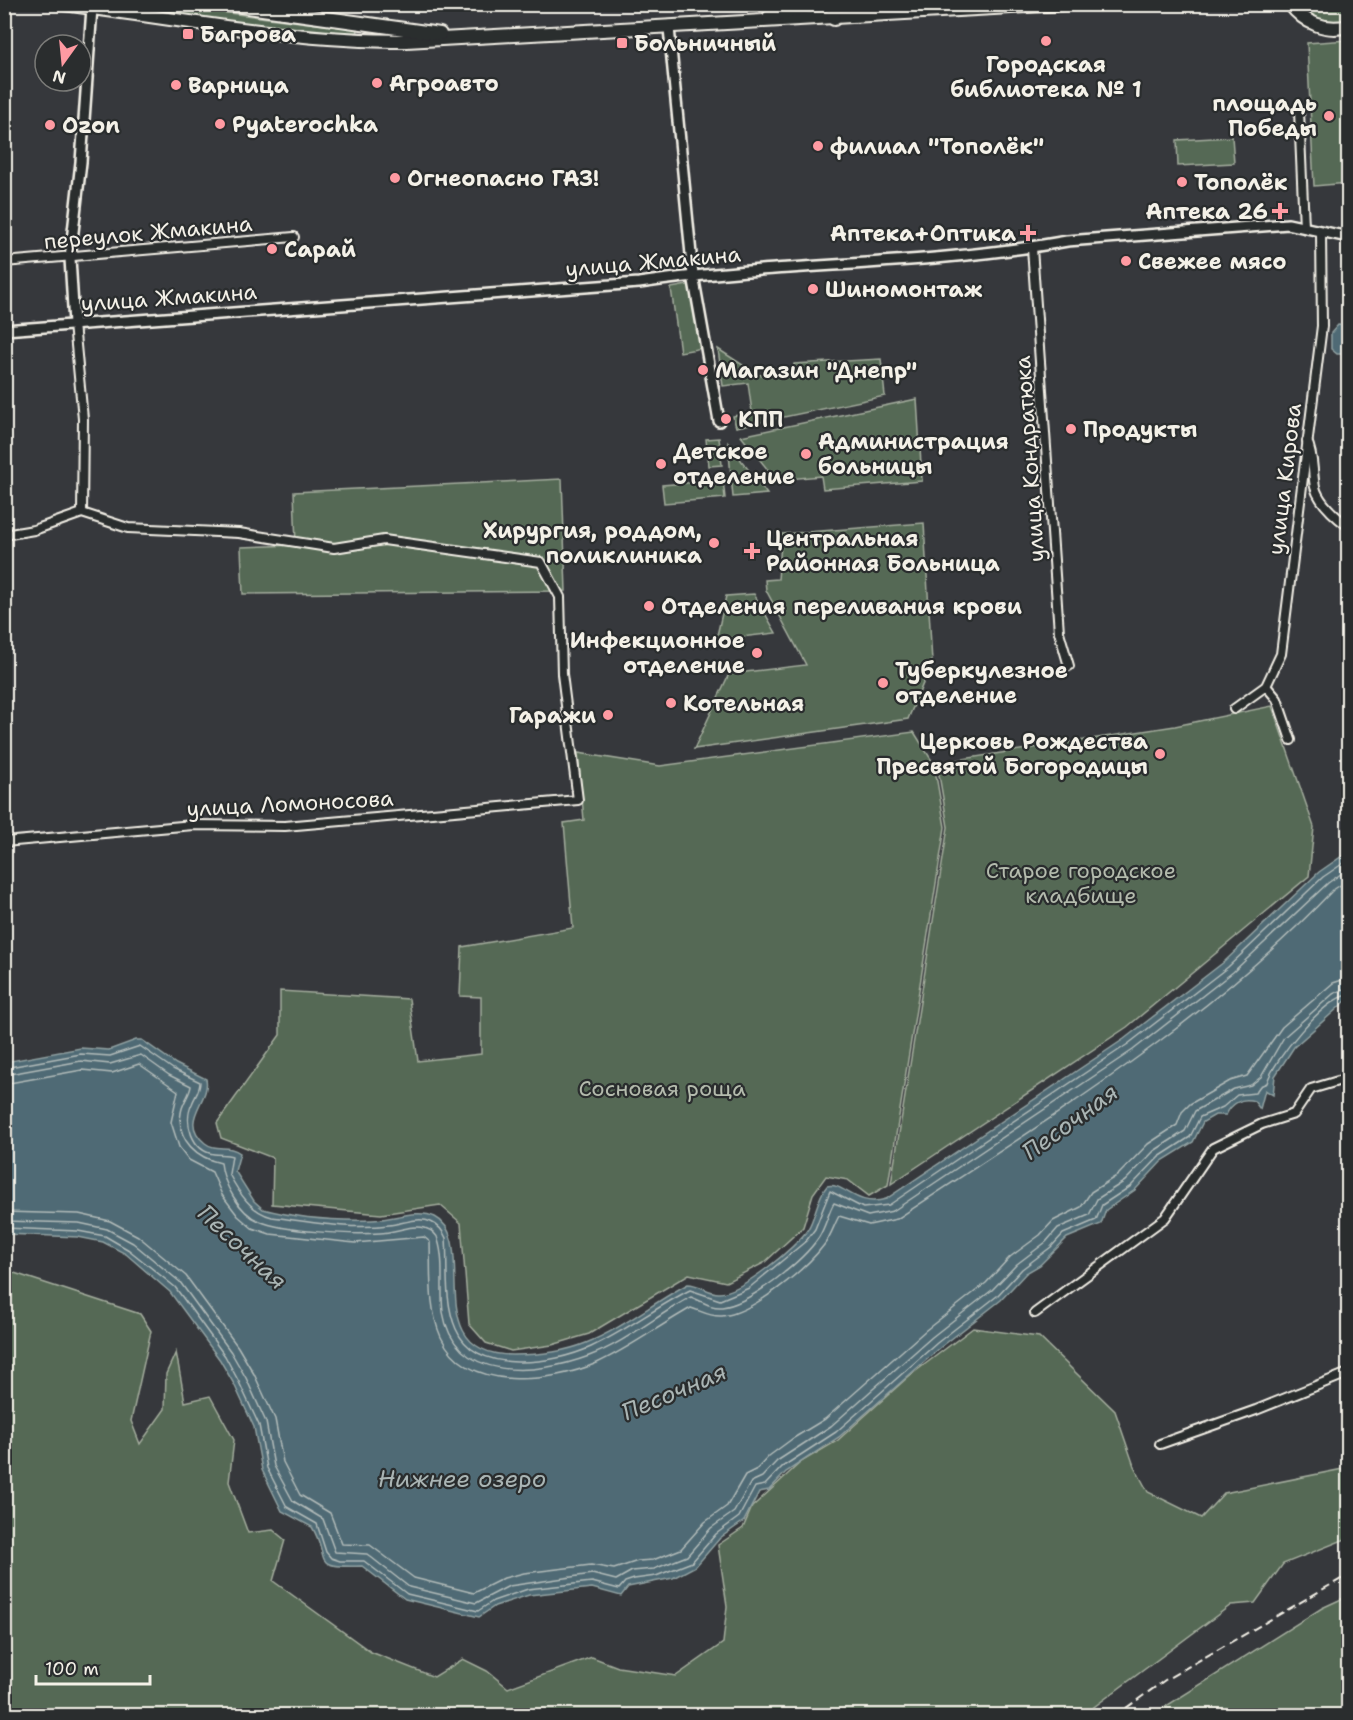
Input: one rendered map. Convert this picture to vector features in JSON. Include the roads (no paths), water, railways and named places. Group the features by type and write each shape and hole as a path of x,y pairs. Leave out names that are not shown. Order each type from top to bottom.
{"main road":[{"path":"64,4 92,6 243,31 364,41 669,28 1065,4"},
{"path":"227,4 471,38"},
{"path":"745,23 817,4"},
{"path":"832,4 834,19"},
{"path":"1285,4 1300,16 1321,27 1348,27"},
{"path":"1290,4 1300,16"},
{"path":"364,41 366,25"}],"street":[{"path":"6,537 82,513 83,419 70,258 81,162 92,6"},
{"path":"669,28 693,275 719,421"},
{"path":"1299,111 1304,227 1321,233 1348,237"},
{"name":"улица Жмакина","path":"4,330 639,283 693,275 894,261 1032,248 1067,241 1166,233 1288,224 1304,227"},
{"name":"улица Кирова","path":"1234,709 1266,686 1281,654 1322,326 1321,233"},
{"name":"переулок Жмакина","path":"4,262 294,237"},
{"name":"улица Кондратюка","path":"1032,248 1059,632 1069,666"},
{"path":"1307,439 1314,463 1316,490 1328,507 1348,526"},
{"name":"улица Ломоносова","path":"4,842 193,825 285,826 578,800 562,674 560,597 541,562 384,540 334,548 239,533 128,528 82,513"},
{"path":"1266,686 1277,699 1291,741"},
{"path":"1035,1313 1166,1218 1213,1148 1262,1124 1294,1114 1311,1089 1348,1078"},
{"path":"1160,1444 1256,1410 1348,1373"}],"water":[{"path":"1338,325 1348,326 1348,354 1337,354 1331,349 1331,333"},
{"name":"Нижнее озеро","path":"1348,852 1348,999 1294,1047 1275,1076 1273,1095 1265,1090 1260,1109 1254,1101 1241,1101 1234,1105 1226,1115 1215,1115 1203,1122 1193,1142 1162,1161 1135,1190 1106,1210 1101,1224 1067,1238 1040,1265 1026,1273 1001,1300 941,1347 839,1437 786,1472 769,1490 759,1492 744,1521 720,1538 696,1566 673,1578 628,1587 621,1596 592,1588 529,1595 495,1606 479,1617 405,1599 362,1566 328,1563 324,1560 318,1538 312,1527 282,1511 262,1470 254,1427 234,1384 220,1360 170,1292 126,1254 103,1242 78,1237 5,1234 5,1062 81,1048 109,1050 142,1040 176,1064 206,1079 204,1095 194,1118 197,1135 209,1146 236,1150 240,1153 235,1171 254,1201 263,1209 289,1215 331,1219 379,1220 412,1214 435,1217 448,1230 453,1248 455,1295 459,1318 467,1337 485,1350 514,1355 542,1354 569,1349 612,1330 688,1284 719,1293 740,1286 781,1257 802,1237 811,1224 827,1186 839,1188 866,1200 886,1199 1124,1039 1224,962 1319,872"}],"railway":[{"path":"1115,1716 1165,1680 1348,1575"}],"place":[{"name":"Багрова","path":"188,34"},
{"name":"Городская библиотека № 1","path":"1046,41"},
{"name":"Больничный","path":"622,43"},
{"name":"Агроавто","path":"377,83"},
{"name":"Варница","path":"176,85"},
{"name":"площадь Победы","path":"1329,116"},
{"name":"Pyaterochka","path":"220,124"},
{"name":"Ozon","path":"50,125"},
{"name":"филиал \"Тополёк\"","path":"818,146"},
{"name":"Огнеопасно ГАЗ!","path":"395,178"},
{"name":"Тополёк","path":"1182,182"},
{"name":"Аптека 26","path":"1280,211"},
{"name":"Аптека+Оптика","path":"1028,233"},
{"name":"Сарай","path":"272,249"},
{"name":"Свежее мясо","path":"1126,261"},
{"name":"Шиномонтаж","path":"813,289"},
{"name":"Магазин \"Днепр\"","path":"703,370"},
{"name":"КПП","path":"726,419"},
{"name":"Продукты","path":"1071,429"},
{"name":"Администрация больницы","path":"806,454"},
{"name":"Детское отделение","path":"661,464"},
{"name":"Хирургия, роддом, поликлиника","path":"714,543"},
{"name":"Центральная Районная Больница","path":"752,551"},
{"name":"Отделения переливания крови","path":"649,606"},
{"name":"Инфекционное отделение","path":"757,653"},
{"name":"Туберкулезное отделение","path":"883,683"},
{"name":"Котельная","path":"671,703"},
{"name":"Гаражи","path":"608,715"},
{"name":"Церковь Рождества Пресвятой Богородицы","path":"1160,754"}],"park label":[{"name":"Старое городское кладбище","path":"1081,882"},
{"name":"Сосновая роща","path":"662,1088"}],"water label":[{"name":"Песочная","path":"1070,1122"},
{"name":"Песочная","path":"242,1247"},
{"name":"Песочная","path":"674,1392"}]}
